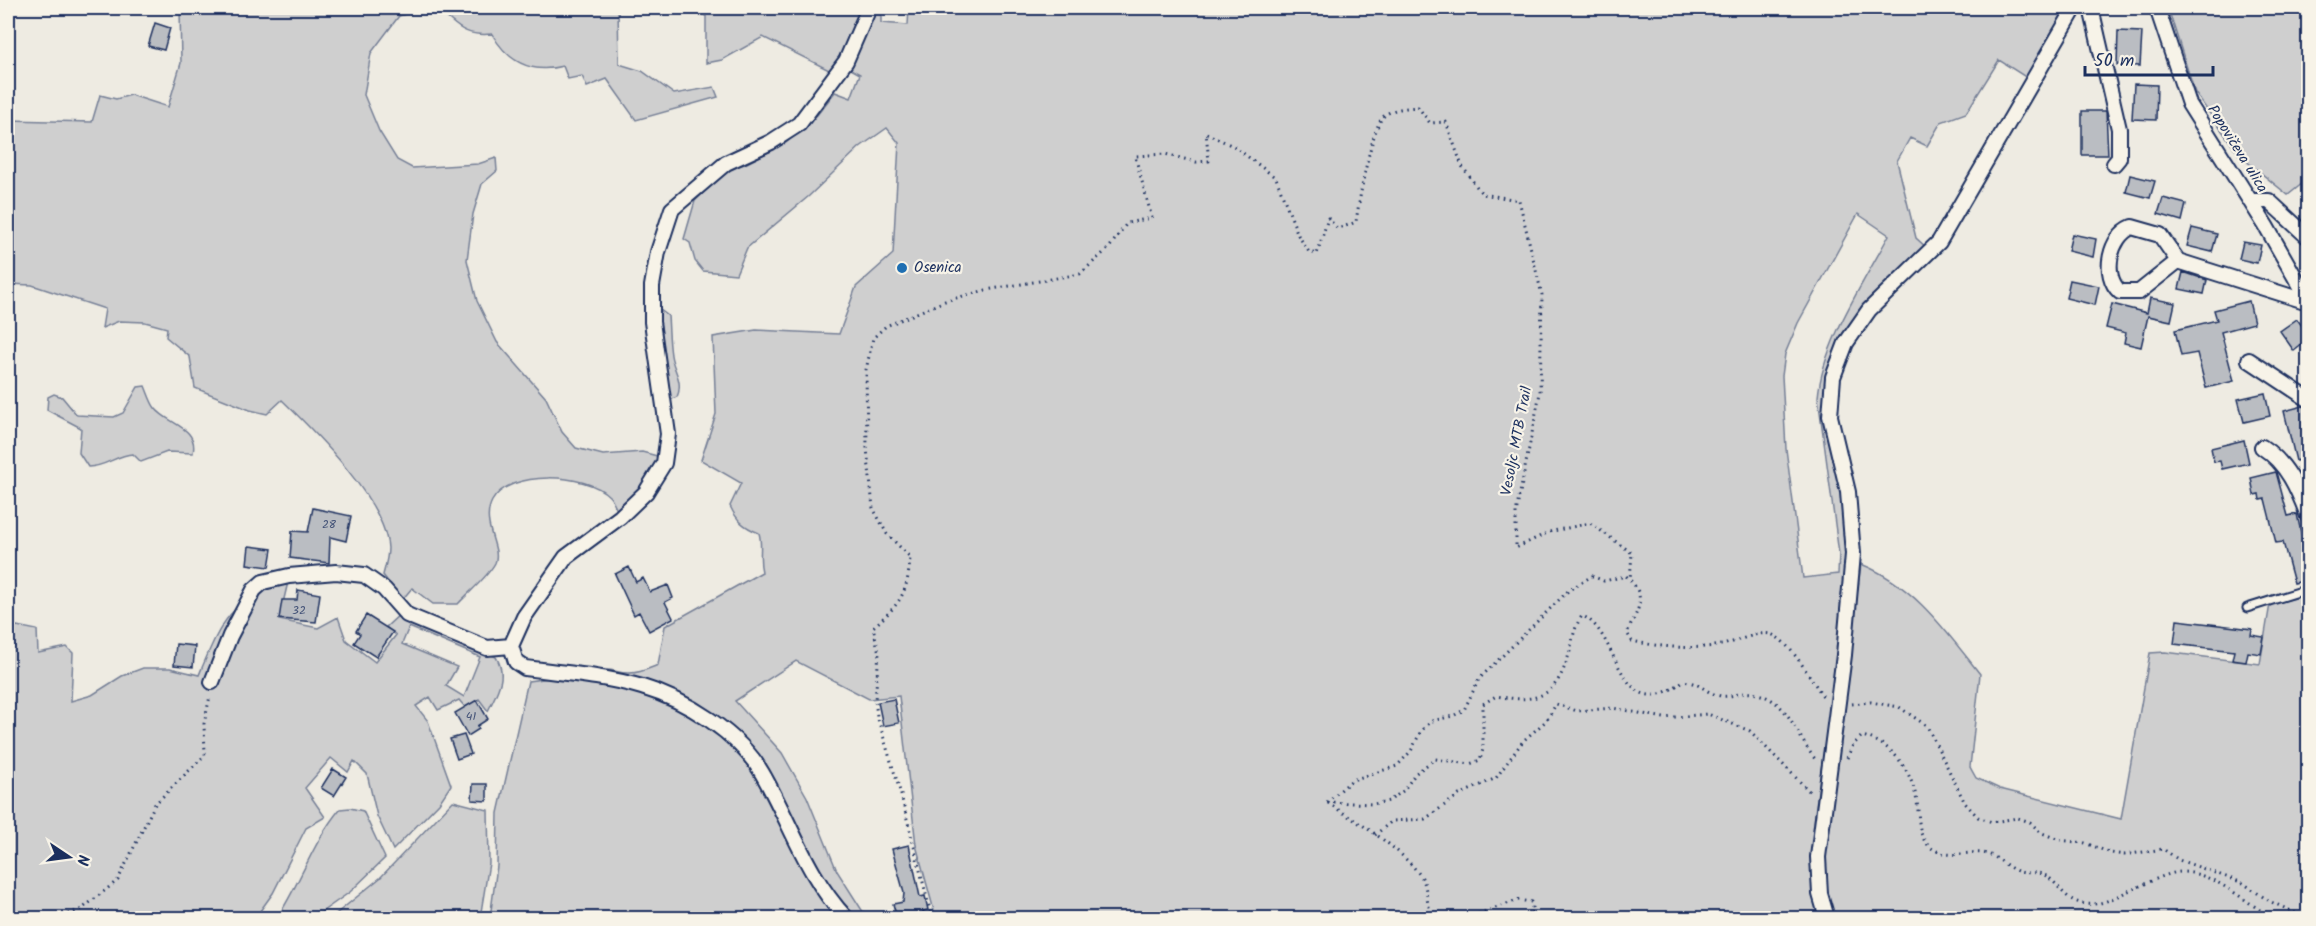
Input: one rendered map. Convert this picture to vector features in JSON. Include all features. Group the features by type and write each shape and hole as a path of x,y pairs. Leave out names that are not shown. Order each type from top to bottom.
{"street":[{"path":"846,918 828,899 811,873 762,772 742,747 718,727 687,706 644,687 525,668 516,662 511,646 524,617 566,557 620,517 646,492 664,463 668,434 652,322 652,286 658,252 672,209 726,163 771,142 799,124 846,61 869,8"},
{"path":"1827,918 1820,894 1818,874 1827,773 1848,622 1853,554 1848,492 1830,416 1833,377 1846,343 1869,310 1940,242 2075,8"},
{"path":"2091,8 2119,129 2119,158 2114,164"},
{"name":"Popovičeva ulica","path":"2157,8 2188,104 2250,201 2308,301"},
{"path":"2250,201 2269,201 2308,237"},
{"path":"2178,261 2139,292 2121,292 2114,286 2111,258 2116,241 2124,230 2132,227 2160,235 2178,261 2308,301"},
{"path":"2249,360 2308,399"},
{"path":"2262,447 2276,456 2289,474 2308,516"},
{"path":"212,682 230,636 254,590 263,582 289,576 336,572 364,575 384,589 407,615 487,648 511,646"}],"lane":[{"path":"2247,608 2308,589"}],"path":[{"name":"Vesoljc MTB Trail","path":"932,918 874,700 879,653 873,627 897,607 909,581 910,557 887,534 873,508 867,448 866,370 873,338 886,326 945,300 986,290 1080,274 1109,248 1127,223 1152,218 1135,156 1165,154 1196,162 1209,161 1206,133 1235,147 1276,178 1298,235 1309,252 1317,254 1328,218 1338,229 1356,222 1375,132 1383,117 1400,108 1419,107 1430,123 1446,122 1462,166 1482,194 1519,200 1542,295 1540,393 1516,513 1516,548 1549,532 1590,523 1632,554 1630,580"},
{"path":"1327,802 1352,780 1397,766 1410,751 1421,730 1432,721 1453,716 1464,710 1479,679 1569,590 1592,576 1604,581 1626,576 1638,587 1641,603 1627,633 1632,641 1652,645 1719,646 1761,634 1772,634 1787,646 1836,714 1855,702 1871,702 1899,707 1927,726 1965,803 1978,817 1992,822 2018,819 2030,822 2040,832 2059,840 2085,843 2111,853 2124,855 2163,849 2179,860 2243,883 2268,901 2300,915 2301,918"},
{"path":"1327,802 1373,804 1389,801 1403,791 1416,773 1435,759 1470,764 1480,760 1483,748 1483,704 1496,696 1517,700 1539,698 1557,683 1569,654 1576,625 1582,615 1592,619 1606,640 1616,667 1631,684 1650,695 1667,693 1683,681 1697,683 1709,693 1723,697 1749,692 1768,696 1796,724 1806,748 1827,773 1844,764 1853,745 1862,736 1874,739 1892,750 1905,770 1917,800 1919,831 1924,842 1935,851 1952,856 1990,854 2016,871 2040,873 2049,878 2071,900 2086,904 2105,902 2179,872 2196,875 2217,884 2273,918"},
{"path":"33,918 58,918 82,909 118,880 155,804 205,755 204,724 212,682"},
{"path":"1375,835 1392,821 1425,819 1459,795 1496,778 1523,741 1547,720 1556,704 1576,711 1612,708 1664,718 1708,714 1750,731 1794,773 1823,809"},
{"path":"1327,802 1403,856 1423,877 1429,909 1441,918"},
{"path":"1467,918 1518,900 1531,902 1533,912 1522,918"}],"shaded area":[{"path":"180,8 618,8 619,64 642,71 674,94 714,87 718,97 636,120 607,79 587,87 582,76 568,79 563,66 541,68 522,64 505,52 492,34 468,32 437,11 428,10 399,16 371,53 364,95 379,131 397,160 412,168 478,164 496,158 497,171 482,184 473,214 467,260 477,301 497,342 546,398 562,432 576,448 603,455 642,452 661,457 636,498 618,512 609,496 598,488 583,483 548,478 514,483 501,491 492,501 489,510 488,518 496,557 492,569 483,579 458,604 433,604 412,588 402,600 383,575 388,548 384,529 375,510 346,468 282,400 267,414 250,410 195,388 190,357 166,337 167,328 145,322 119,321 102,328 105,309 32,285 8,284 8,120 92,122 100,95 116,99 131,95 168,107 181,63"},
{"path":"684,8 861,8 833,72 763,37 722,60 706,63 706,16"},
{"path":"874,8 881,8 881,23 908,25 909,8 2066,8 2027,78 1999,60 1966,113 1941,122 1927,146 1910,138 1897,161 1916,238 1927,248 1883,288 1855,318 1834,351 1828,370 1825,409 1845,507 1847,546 1838,648 1812,844 1813,882 1820,918 936,918 916,845 899,696 869,699 796,661 735,701 782,753 807,797 837,871 867,918 851,918 832,897 787,815 723,724 597,673 609,670 634,673 658,665 665,626 762,572 759,533 742,523 730,506 741,483 701,460 716,414 713,337 756,330 839,334 856,287 893,254 899,143 887,128 860,147 809,196 747,248 736,274 703,271 695,261 690,243 684,239 695,201 728,168 745,164 786,143 817,115 835,92 851,98 860,74 847,67","holes":["1858,214 1889,235 1836,334 1821,376 1818,397 1839,554 1838,574 1803,578 1786,449 1782,376 1785,354 1798,323"]},
{"path":"2168,8 2308,8 2308,179 2288,195 2240,156 2195,93"},
{"path":"659,309 668,316 671,355 679,386 677,397 668,401"},
{"path":"145,386 155,408 191,437 194,444 193,453 167,452 141,462 133,454 88,467 79,453 81,428 47,410 48,397 54,394 62,397 77,415 114,417 123,413 138,387"},
{"path":"1861,564 1880,573 1913,597 1928,611 1980,674 1970,767 1976,778 2000,789 2121,819 2150,653 2165,652 2260,664 2270,604 2308,595 2308,918 1833,918 1824,872 1828,821"},
{"path":"288,582 279,620 318,628 338,617 346,640 375,662 396,635 386,627 399,615 496,657 501,671 500,684 488,711 479,699 465,707 459,700 438,710 430,697 416,706 428,721 451,785 439,803 393,850 377,816 367,774 354,761 348,772 331,758 305,788 325,817 306,828 273,893 255,918 8,918 8,630 17,626 37,630 38,653 67,647 73,653 71,701 92,695 122,676 143,668 170,668 199,675 221,627 230,615 240,605 268,589","holes":["409,627 480,657 464,697 446,686 457,667 402,644"]},
{"path":"558,677 622,687 654,696 696,718 714,732 747,764 760,783 818,892 839,918 490,918 497,866 498,813 528,681"},
{"path":"453,801 488,810 489,863 480,918 331,918 380,878"},
{"path":"350,808 363,811 385,858 350,892 313,918 277,918 330,821 340,809"}],"building":[{"path":"155,23 170,28 164,50 148,46"},
{"path":"2118,31 2142,32 2140,66 2117,65"},
{"path":"2134,84 2157,85 2156,120 2132,119"},
{"path":"2082,111 2106,111 2108,155 2082,155"},
{"path":"2130,175 2155,181 2150,198 2126,192"},
{"path":"2163,198 2186,204 2182,221 2158,214"},
{"path":"2192,228 2217,234 2212,252 2187,246"},
{"path":"2072,234 2096,239 2093,257 2068,251"},
{"path":"2243,242 2261,245 2257,263 2239,259"},
{"path":"2183,272 2207,280 2204,294 2179,289"},
{"path":"2070,280 2099,286 2095,305 2066,298"},
{"path":"2150,298 2175,303 2171,321 2148,316 2141,347 2124,343 2126,333 2106,328 2112,304 2147,313"},
{"path":"2249,301 2254,323 2221,332 2234,381 2206,388 2197,353 2181,356 2175,330 2217,320 2214,310"},
{"path":"2297,319 2308,334 2308,340 2294,351 2280,331"},
{"path":"2265,393 2270,416 2244,422 2238,399"},
{"path":"2303,406 2308,408 2308,429 2303,430 2308,457 2296,461 2284,411"},
{"path":"2244,440 2249,463 2222,469 2220,461 2214,462 2211,448"},
{"path":"2276,472 2288,516 2297,514 2306,556 2308,556 2308,580 2294,583 2283,542 2276,543 2265,499 2260,500 2259,494 2254,495 2251,478"},
{"path":"313,508 351,516 346,541 330,537 329,563 290,558 292,531 308,532"},
{"path":"249,546 272,549 269,567 247,564"},
{"path":"629,567 636,582 643,578 650,592 668,585 673,598 665,602 673,618 649,631 639,612 634,615 615,574"},
{"path":"298,590 320,594 316,622 279,619 282,600 297,600"},
{"path":"366,615 393,632 376,657 354,643 360,634 356,631"},
{"path":"2177,620 2252,629 2251,635 2264,637 2261,654 2248,652 2246,662 2232,660 2234,651 2174,644"},
{"path":"176,644 195,646 193,667 174,665"},
{"path":"894,699 899,723 883,726 878,702"},
{"path":"477,700 488,719 468,736 455,713"},
{"path":"464,735 471,754 457,759 450,739"},
{"path":"333,769 346,777 334,796 321,788"},
{"path":"473,784 487,784 487,801 472,800"},
{"path":"909,845 920,897 925,896 928,910 923,911 925,918 897,918 893,904 903,902 904,893 892,849"}],"place":[{"name":"Osenica","path":"902,268"}]}
